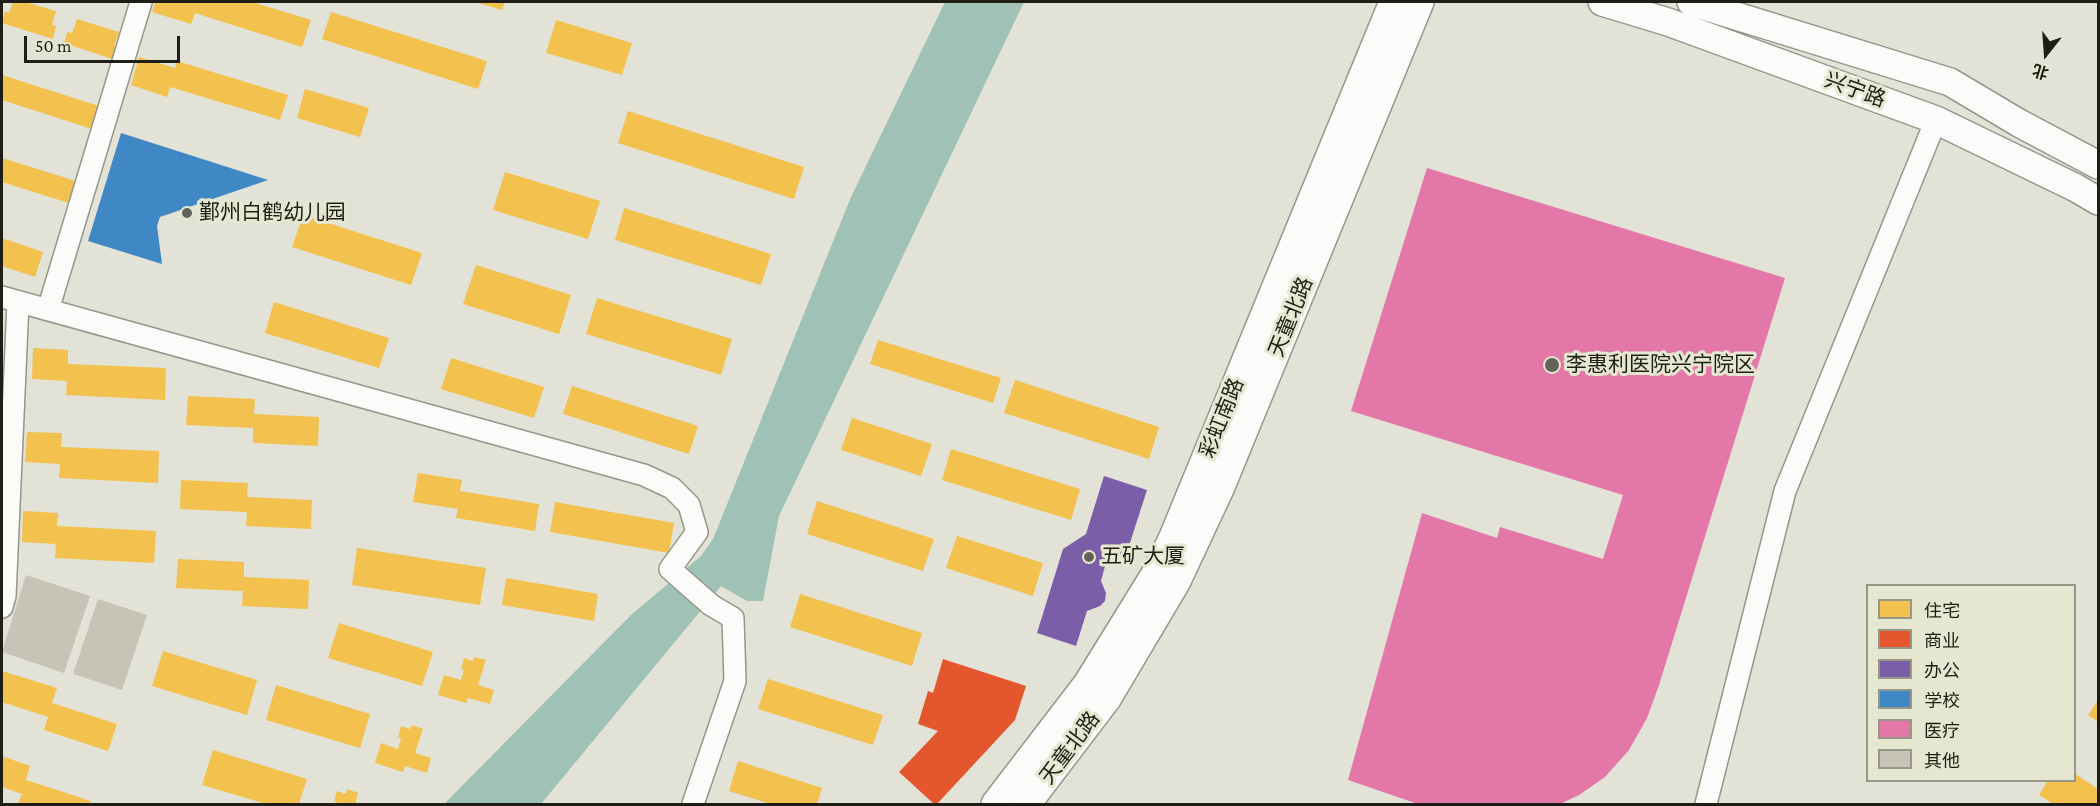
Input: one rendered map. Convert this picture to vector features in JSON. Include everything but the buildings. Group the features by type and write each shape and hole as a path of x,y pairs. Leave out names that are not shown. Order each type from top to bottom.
{"main road":[{"name":"彩虹南路","path":"995,804 1088,684 1155,574 1173,537 1393,2"},
{"name":"天童北路","path":"1027,804 1107,699 1177,580 1220,489 1420,2"},
{"name":"兴宁路","path":"1602,2 1668,22 1936,120 2098,201"},
{"name":"兴宁路","path":"1691,2 1950,82 2019,123 2098,165"}],"street":[{"path":"48,310 141,2"},
{"path":"1706,804 1785,491 1936,120"},
{"path":"2,607 5,596 10,299 644,475 672,488 689,505 697,532 670,569 711,605 733,618 735,681 693,804"}],"water":[{"path":"945,2 1024,2 779,516 763,601 747,601 721,586 541,804 444,804 631,615 701,556 713,539 851,197"}],"place":[{"name":"鄞州白鹤幼儿园","path":"187,213"},
{"name":"李惠利医院兴宁院区","path":"1552,365"},
{"name":"五矿大厦","path":"1089,557"}]}
